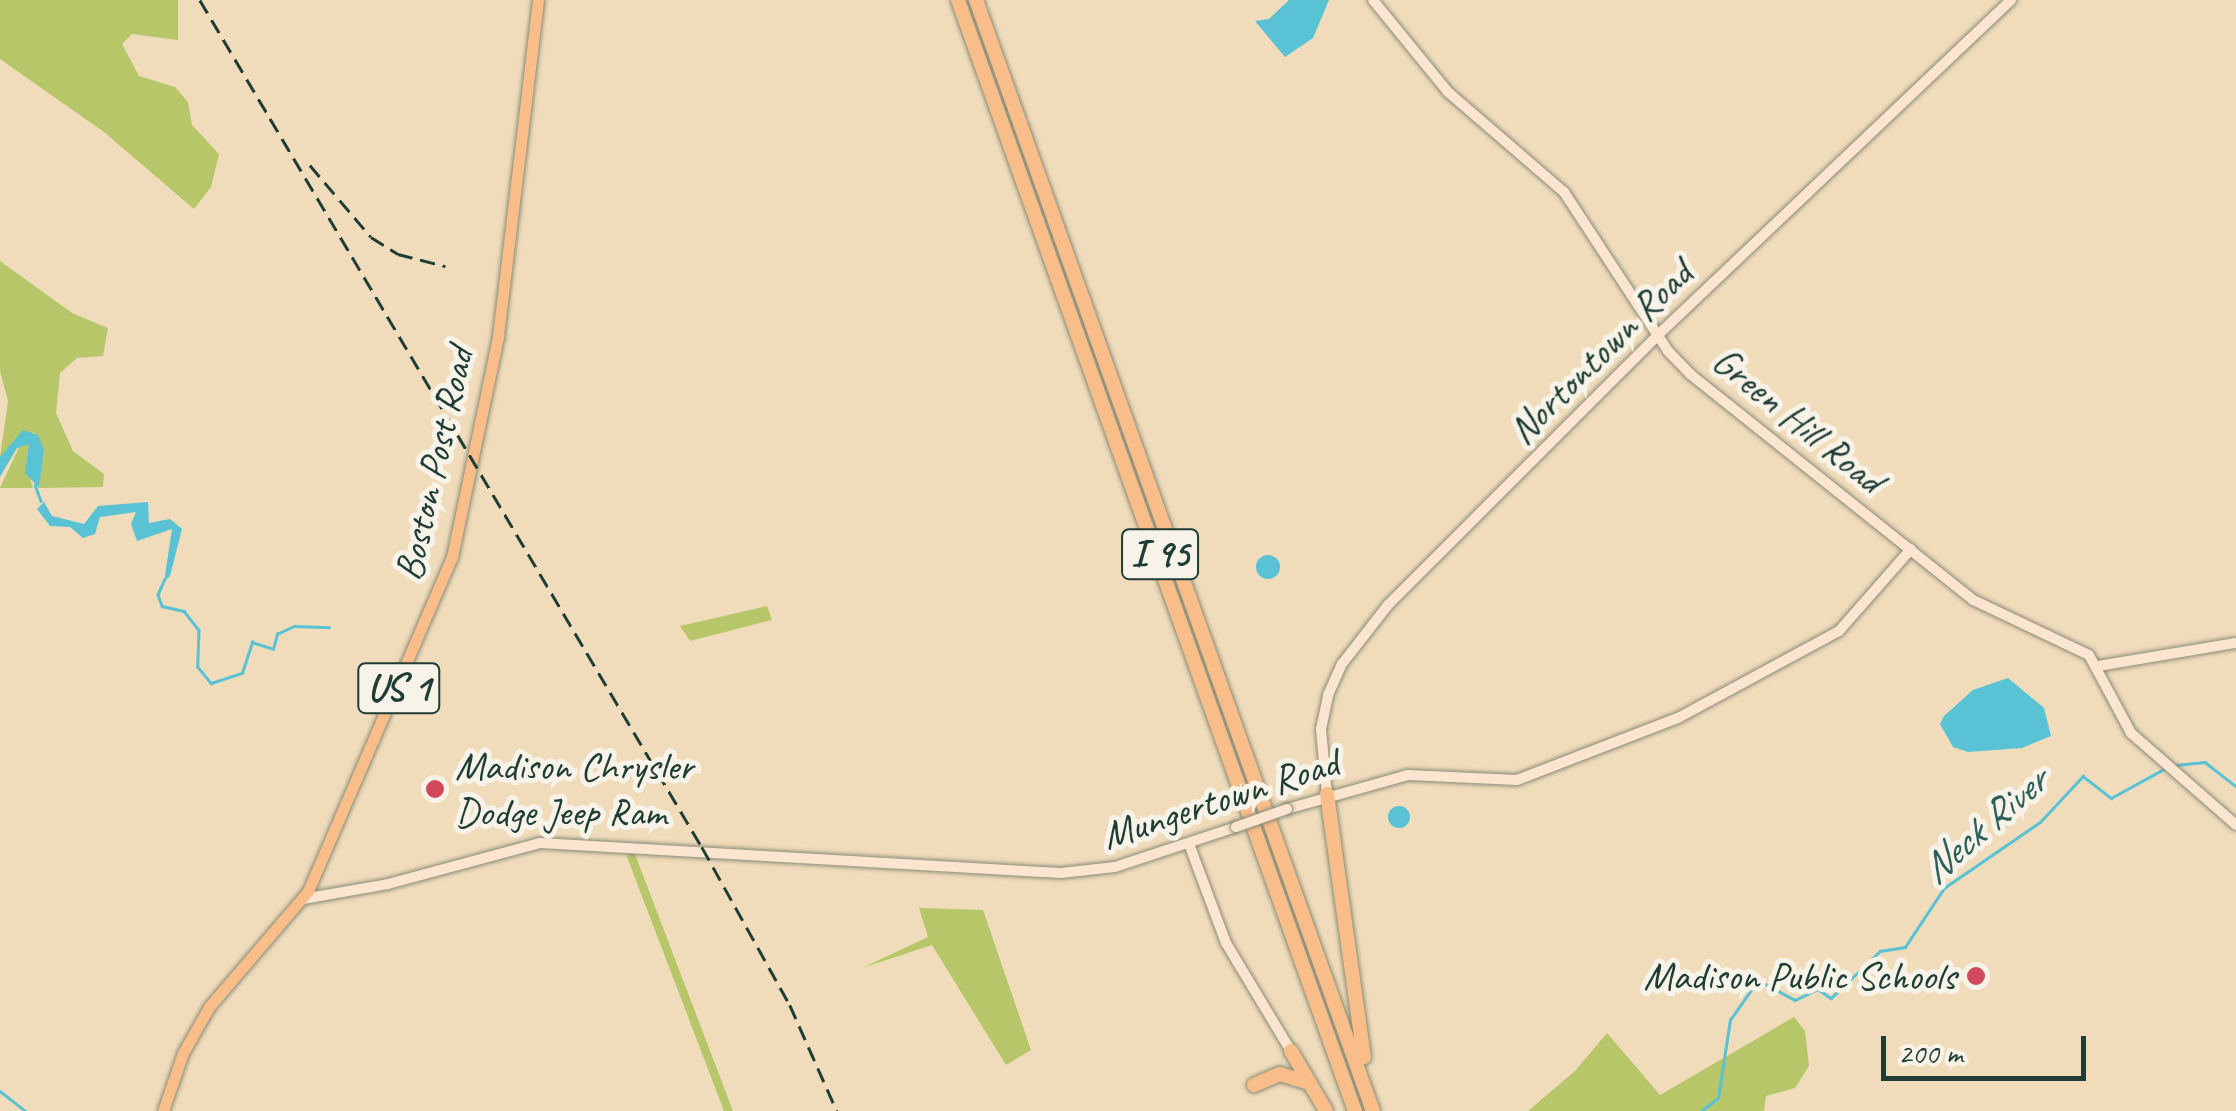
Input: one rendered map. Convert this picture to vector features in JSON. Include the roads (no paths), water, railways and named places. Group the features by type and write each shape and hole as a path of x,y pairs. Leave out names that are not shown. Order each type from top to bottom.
{"highway":[{"name":"I 95","path":"958,0 1355,1111"},
{"name":"I 95","path":"976,0 1376,1111"},
{"path":"1327,794 1357,1032 1376,1111"},
{"path":"1290,1051 1326,1111"},
{"path":"1254,1085 1280,1074 1310,1084"}],"main road":[{"name":"Boston Post Road","path":"162,1111 182,1053 209,1007 302,899 412,658 460,530 498,336 538,0"}],"street":[{"name":"Green Hill Road","path":"1373,0 1448,92 1564,192 1658,335 1690,374 1973,600 2089,654 2098,666"},
{"name":"Nortontown Road","path":"1327,794 1323,716 1333,680 1355,644 1430,556 2010,0"},
{"name":"Mungertown Road","path":"302,899 390,884 540,843 1061,873 1115,868 1327,794 1419,774 1517,780 1678,718 1839,631 1911,549"},
{"path":"2236,643 2098,666 2122,720 2157,758 2236,825"},
{"path":"1189,844 1226,943 1290,1051"}],"water":[{"path":"1289,0 1329,0 1313,38 1285,57 1255,21 1269,19"},
{"path":"23,430 38,435 44,450 39,488 25,473 29,444 17,448 0,477 0,457"},
{"path":"44,502 52,516 84,524 98,506 148,502 149,523 170,519 182,529 170,576 164,582 172,529 137,541 131,524 136,512 100,517 95,534 83,538 70,527 50,526 37,509"},
{"path":"1268,555 1277,558 1277,576 1268,579 1259,576 1256,567 1259,558"},
{"path":"2008,678 2044,708 2051,736 2022,748 1968,752 1953,747 1940,724 1944,716 1973,690"},
{"path":"1399,806 1407,809 1407,825 1399,828 1391,825 1388,817 1391,809"}],"waterway":[{"path":"35,485 41,501"},
{"path":"165,579 158,595 162,606 184,611 199,630 198,667 211,683 242,673 252,642 273,649 277,634 294,626 329,627"},
{"name":"Neck River","path":"2176,765 2205,762 2236,786"},
{"name":"Neck River","path":"1701,1111 1718,1098 1730,1020 1758,980 1795,1000 1818,989 1831,998 1880,951 1905,947 1944,888 2040,822 2083,776 2111,798 2164,769"},
{"name":"Neck River","path":"0,1091 26,1111"}],"railway":[{"path":"200,0 702,847 790,1005 837,1111"},
{"path":"310,165 371,237 398,254 445,266"}],"place":[{"name":"Madison Chrysler Dodge Jeep Ram","path":"435,789"},
{"name":"Madison Public Schools","path":"1976,976"}]}
